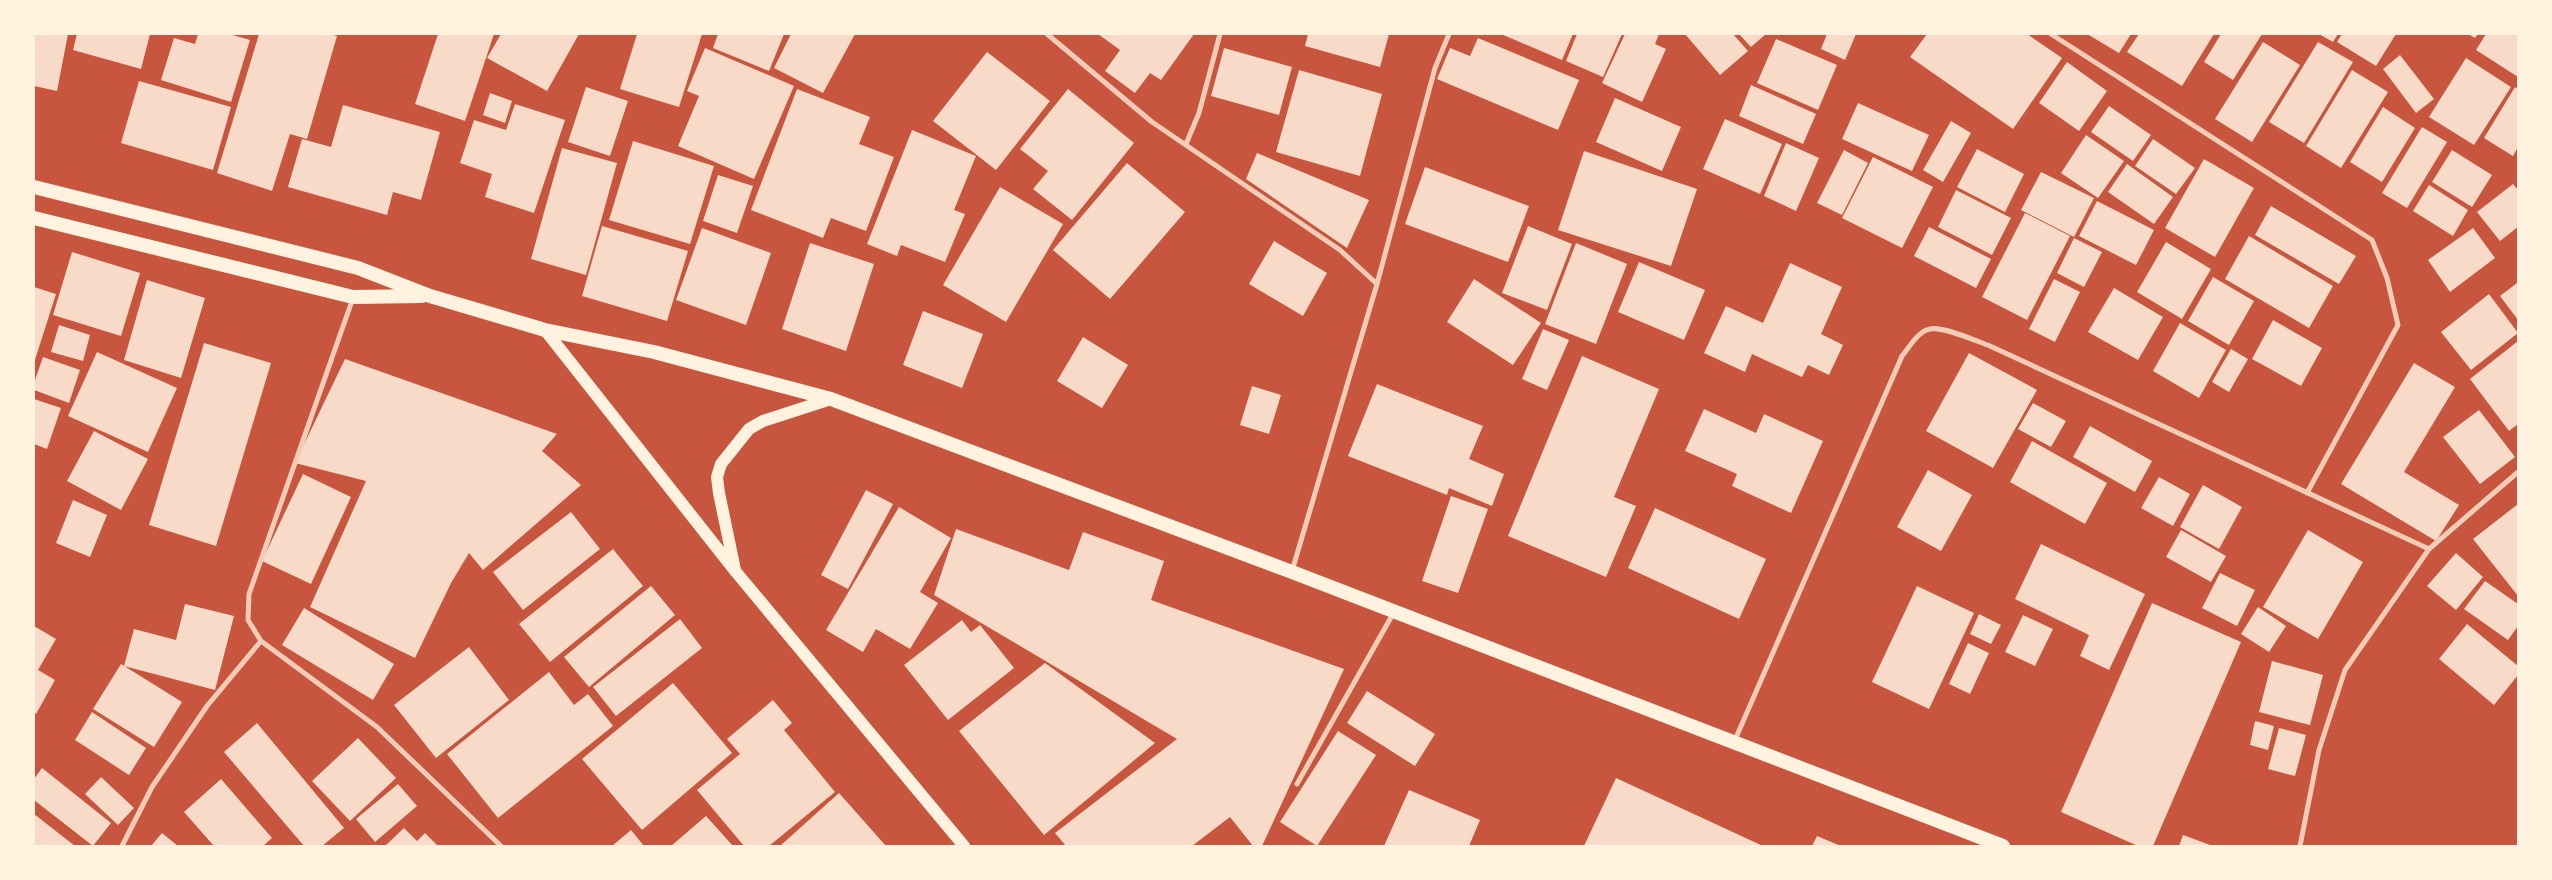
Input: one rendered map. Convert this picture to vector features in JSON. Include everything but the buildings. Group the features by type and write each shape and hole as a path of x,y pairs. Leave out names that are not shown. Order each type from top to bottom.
{"highway":[{"path":"34,187 358,268 430,296 545,330 654,352 831,399 1292,572 2003,846"},
{"path":"34,218 353,297 430,296"}],"main road":[{"path":"545,330 736,572 964,846"},
{"path":"736,572 719,493 717,477 721,464 749,429 763,420 831,399"}],"street":[{"path":"1047,34 1152,122 1340,250 1377,284"},
{"path":"1186,144 1199,113 1220,34"},
{"path":"1292,572 1377,284 1436,68 1448,34"},
{"path":"2052,34 2372,240 2387,278 2398,324 2307,493"},
{"path":"353,297 249,594 248,620 261,641 377,727 501,846"},
{"path":"1733,743 1902,356 1920,334 1930,329 1943,331 1990,346 2429,549"},
{"path":"2300,846 2319,750 2345,670 2429,549 2518,472"},
{"path":"1297,784 1394,612"},
{"path":"122,846 152,787 207,706 261,641"}]}
